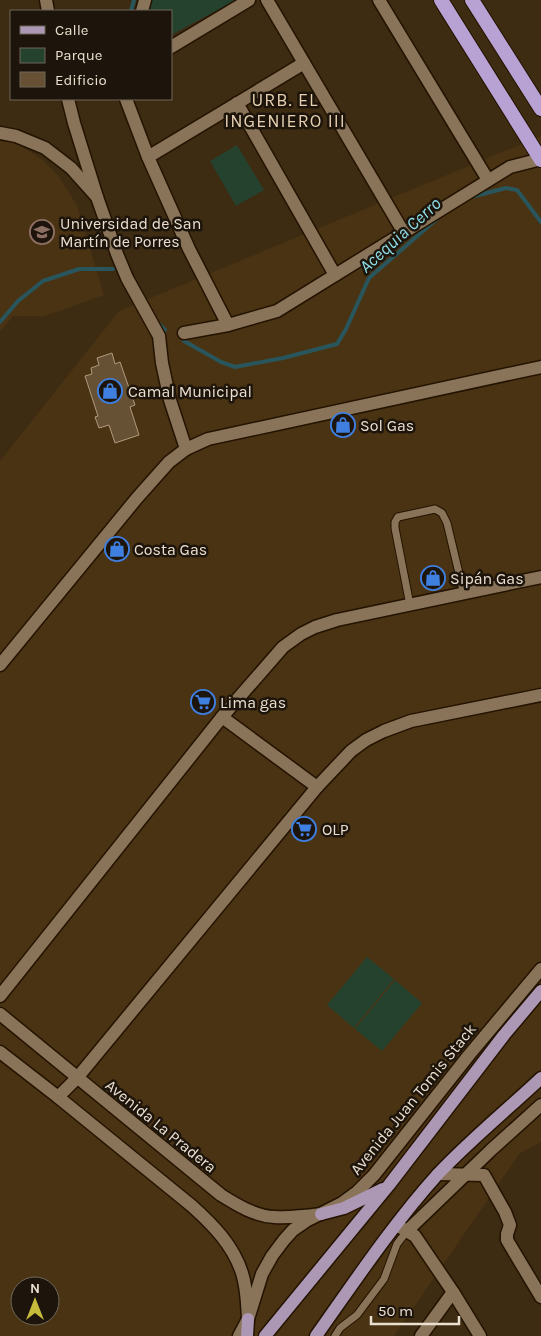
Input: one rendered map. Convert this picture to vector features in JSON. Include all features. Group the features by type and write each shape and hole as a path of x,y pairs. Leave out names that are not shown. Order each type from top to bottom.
{"highway":[{"path":"442,0 541,160"},
{"path":"472,0 541,109"}],"main road":[{"name":"Avenida Juan Tomis Stack","path":"265,1336 389,1185 504,1035 541,991"},
{"path":"504,1035 541,1003"},
{"path":"316,1336 402,1228 438,1174 541,1078"},
{"path":"321,1214 344,1208 389,1185"},
{"path":"247,1336 248,1319"}],"street":[{"path":"172,46 249,0"},
{"path":"267,0 404,233"},
{"path":"379,0 488,180"},
{"path":"148,157 304,63"},
{"path":"68,100 97,197 117,254 159,336 162,363 170,400 186,449"},
{"path":"126,100 148,157 189,249 228,325"},
{"path":"237,103 335,275"},
{"path":"0,133 16,136 44,148 71,168 97,197"},
{"path":"184,333 228,325 277,311 510,167 541,160"},
{"path":"0,665 137,498 169,462 186,449 208,439 541,366"},
{"path":"0,996 222,717 283,648 300,634 337,620 541,577"},
{"path":"58,1097 77,1078 316,787 351,752 366,740 384,731 411,722 541,695"},
{"path":"222,717 316,787"},
{"name":"Avenida Juan Tomis Stack","path":"239,1336 248,1319 262,1274 272,1256 293,1230 349,1197 374,1175 541,969"},
{"name":"Avenida La Pradera","path":"0,1014 221,1195 238,1206 255,1213 273,1217 321,1214"},
{"path":"0,1052 58,1097 211,1223 224,1238 235,1256 242,1274 248,1319"},
{"path":"480,1336 416,1236 402,1228 466,1175 541,1104"},
{"path":"438,1174 484,1175 505,1212 510,1225 507,1240 541,1297"},
{"path":"421,1336 453,1292"}],"lane":[{"path":"410,605 395,522 398,517 435,509 442,513 447,523 464,594"},
{"path":"335,1336 340,1328 357,1315 384,1279 402,1228"}],"shaded area":[{"path":"541,136 541,1142 520,1153 394,1336 0,1336 0,461 119,311"},
{"name":"Universidad de San Martín de Porres","path":"0,138 11,141 44,161 58,176 68,191 77,206 104,295 45,316 13,316 0,332"}],"green space":[{"path":"152,0 236,0 172,34 172,10 149,10"},
{"path":"237,145 264,190 236,206 210,161"},
{"path":"367,957 394,979 354,1028 327,1005"},
{"path":"395,980 422,1003 382,1051 355,1029"}],"building":[{"name":"Camal Municipal","path":"112,353 115,364 120,362 135,405 130,407 139,435 115,443 109,425 99,428 95,417 98,416 85,376 92,374 91,368 99,365 97,358"}],"waterway":[{"path":"131,10 134,0"},
{"name":"Acequia Cerro","path":"471,197 506,188 517,190 541,222"},
{"name":"Acequia Cerro","path":"184,341 221,362 235,367 283,358 337,344 346,329 369,278 438,218"},
{"name":"Acequia Cerro","path":"0,322 18,301 43,281 79,269 113,269"},
{"name":"Acequia Cerro","path":"158,323 165,330"}],"place":[{"name":"Universidad de San Martín de Porres","path":"42,232"},
{"name":"Camal Municipal","path":"110,391"},
{"name":"Sol Gas","path":"343,425"},
{"name":"Costa Gas","path":"117,549"},
{"name":"Sipán Gas","path":"433,578"},
{"name":"Lima gas","path":"203,702"},
{"name":"OLP","path":"304,829"}],"district":[{"name":"URB. EL INGENIERO III","path":"285,110"}]}
